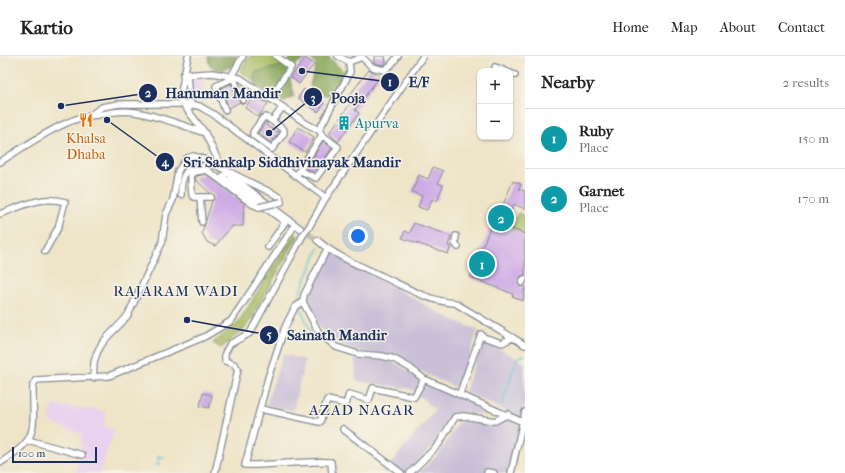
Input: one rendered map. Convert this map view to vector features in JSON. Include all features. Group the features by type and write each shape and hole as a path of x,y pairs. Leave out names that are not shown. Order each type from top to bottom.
{"street":[{"path":"188,56 186,75 190,113"},
{"path":"225,110 216,86 232,77 242,56"},
{"path":"270,98 291,66 276,56"},
{"path":"338,56 345,59 362,57 372,68 384,70 398,56"},
{"path":"215,473 238,369 234,364 225,361 225,353 230,344 250,333 302,232 309,226 325,199 423,56"},
{"path":"296,176 345,84 350,72 345,59"},
{"path":"495,66 499,68"},
{"path":"186,75 212,73 240,78 320,132 338,147 316,178 303,172"},
{"path":"186,75 180,91 182,103 205,133 217,158 235,180 295,225 302,232"},
{"path":"232,77 242,100"},
{"path":"0,162 27,144 65,124 89,116 102,107 119,104 182,103 199,106 213,114 322,195 325,199"},
{"path":"272,121 283,107"},
{"path":"89,116 97,116 110,112 133,112 165,118 205,133"},
{"path":"266,117 272,121 284,130 284,133 272,149 253,134 263,118 266,117"},
{"path":"93,378 94,361 99,349 109,334 122,323 128,315 162,243 166,214 173,200 178,171 187,158 194,156 214,164 280,196 281,202 259,207 252,204 207,170 195,172 191,175 192,195 194,198 211,196"},
{"path":"181,195 181,182 190,167 199,165 211,168 214,164"},
{"path":"227,171 223,177 284,221 285,225 268,247"},
{"path":"200,197 202,222"},
{"path":"0,214 36,200 48,198 65,202 58,228 45,251"},
{"path":"0,463 18,452 28,440 32,431 34,411 33,385 36,380 48,378 93,378 109,376 204,337 231,321 295,225"},
{"path":"282,228 290,234"},
{"path":"456,236 455,242 458,247"},
{"path":"317,240 327,249 350,262 428,298 442,302 455,303 525,345"},
{"path":"327,249 304,295 302,303 319,333 336,347 358,354 382,356 394,359 410,368 424,379 460,393 524,422"},
{"path":"302,303 295,307 285,327 268,378 245,465 266,466 315,461 332,462 332,473"},
{"path":"460,393 481,334 483,337 502,343 512,338"},
{"path":"260,409 320,422 327,400 346,404 349,394 369,400 373,388 414,397 424,379"},
{"path":"511,473 524,422 525,412"},
{"path":"410,473 440,444 455,417 464,416 495,421 508,414"},
{"path":"343,429 401,473"},
{"path":"28,440 82,455"},
{"path":"487,472 494,473"}],"shaded area":[{"path":"191,77 203,79 205,106 193,96"},
{"path":"331,252 448,318 478,330 459,389 430,376 399,358 358,351 342,345 328,336 320,327 310,308 309,293 323,262"},
{"path":"482,340 525,363 525,405 521,418 465,392"},
{"path":"283,354 305,360 293,411 266,405"},
{"path":"355,358 384,360 398,364 431,386 499,413 492,416 466,412 453,415 436,443 406,473 383,473 435,410 411,389 356,381"},
{"path":"53,405 106,411 104,426 114,430 100,473 76,473 82,434 49,422"},
{"path":"508,418 520,425 510,473 419,473 440,453 458,423 467,421 496,425"}],"green space":[{"path":"208,56 237,57 233,66 216,70 209,64"},
{"path":"250,56 272,56 288,68 271,93 240,71"},
{"path":"292,56 328,56 344,72 345,79 331,95 324,95 313,91 310,85 316,65 311,58 307,58 300,61 290,74 294,96 283,102 256,86 254,77 256,72 282,66 290,60"},
{"path":"518,213 525,216 525,234 511,229"},
{"path":"294,234 298,236 249,322 243,330 221,348 213,343 238,323"}],"building":[{"path":"374,56 385,56 386,63 383,65 374,63"},
{"path":"305,58 314,64 299,84 291,77"},
{"path":"369,70 380,76 355,110 359,113 338,142 329,133 350,104 345,101"},
{"path":"231,84 240,102 229,108 221,88"},
{"path":"304,89 324,103 318,112 298,98"},
{"path":"254,95 268,104 258,117 245,108"},
{"path":"266,122 268,123 266,125 279,132 271,143 258,133"},
{"path":"298,127 314,137 305,152 289,142"},
{"path":"323,141 332,148 315,173 306,169"},
{"path":"433,167 443,171 438,183 443,185 437,201 432,199 427,210 418,207 422,196 412,192 419,175 428,179"},
{"path":"206,174 244,203 243,226 232,226 215,246 207,242 202,233 212,201 215,197 195,179 197,176"},
{"path":"513,181 521,184 519,189 525,191 525,209 514,204 504,226 525,234 525,275 521,276 518,283 520,287 525,286 523,301 512,296 513,294 470,277 500,204 503,205"},
{"path":"414,223 451,236 448,246 451,247 448,254 402,238 405,231 410,233"},
{"path":"203,393 212,395 209,408 200,406"}],"waterway":[{"path":"298,303 297,299 319,248"},
{"path":"300,307 313,337"},
{"path":"502,404 517,358 525,355"},
{"path":"155,465 159,465 158,456 164,457"}],"tunnel":[{"path":"302,229 317,240"}],"place":[{"name":"E/F","path":"302,71"},
{"name":"Hanuman Mandir","path":"61,106"},
{"name":"Khalsa Dhaba","path":"86,120"},
{"name":"Sri Sankalp Siddhivinayak Mandir","path":"107,120"},
{"name":"Apurva","path":"344,123"},
{"name":"Pooja","path":"269,133"},
{"name":"Garnet","path":"501,218"},
{"name":"Ruby","path":"482,264"},
{"name":"Sainath Mandir","path":"187,320"}],"district":[{"name":"RAJARAM WADI","path":"176,291"},
{"name":"AZAD NAGAR","path":"362,410"}]}
